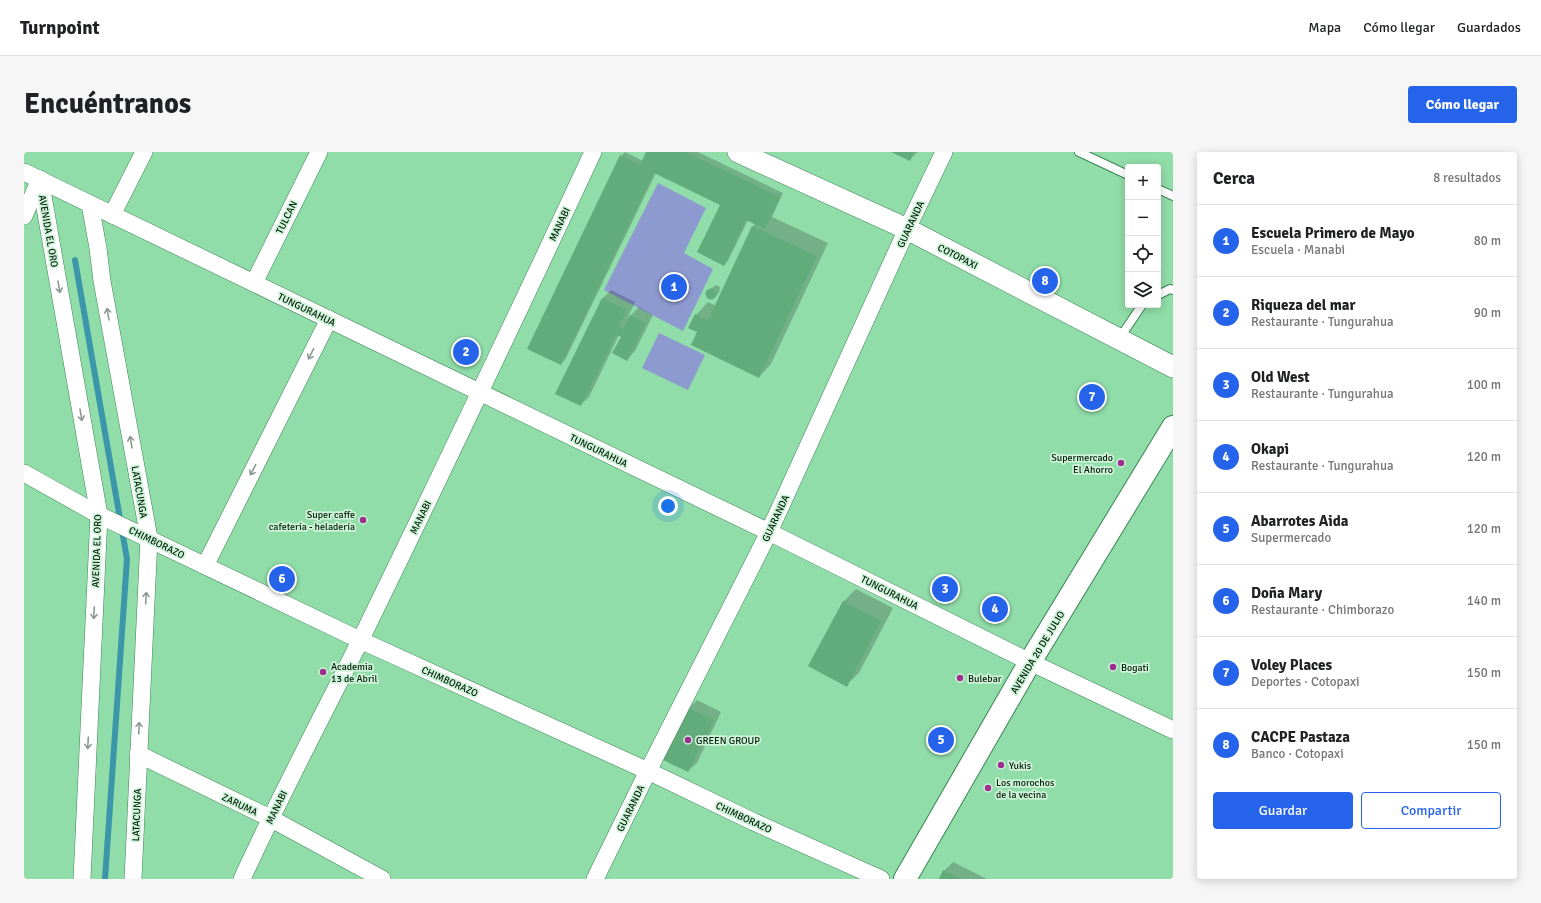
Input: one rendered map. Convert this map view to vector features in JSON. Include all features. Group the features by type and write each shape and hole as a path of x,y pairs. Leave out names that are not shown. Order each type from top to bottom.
{"main road":[{"name":"AVENIDA 20 DE JULIO","path":"905,879 1030,662 1173,427"}],"street":[{"path":"112,215 144,152"},
{"name":"TULCAN","path":"254,283 319,152"},
{"name":"MANABI","path":"242,879 270,818 360,640 481,392 593,152"},
{"name":"COTOPAXI","path":"738,152 907,229 1173,367"},
{"name":"GUARANDA","path":"595,879 769,532 907,229 944,152"},
{"name":"TUNGURAHUA","path":"24,172 481,392 769,532 1030,662 1173,730"},
{"path":"24,216 40,179"},
{"name":"AVENIDA EL ORO","path":"40,179 103,517 82,879"},
{"name":"LATACUNGA","path":"90,204 144,536 133,879"},
{"path":"205,566 329,319"},
{"name":"CHIMBORAZO","path":"24,473 103,517 360,640 648,771 754,822 880,879"},
{"name":"ZARUMA","path":"138,754 270,818 382,879"}],"lane":[{"path":"1079,152 1125,174"},
{"path":"1161,190 1173,196"},
{"path":"1161,294 1170,289 1173,290"},
{"path":"1119,339 1140,308"}],"shaded area":[{"path":"658,183 706,208 684,253 713,269 683,331 604,290"},
{"path":"659,333 705,355 688,390 642,368"}],"building":[{"path":"646,152 686,152 780,197 765,229 746,220 724,266 697,252 720,205 654,173 561,365 527,349 620,155 640,165"},
{"path":"891,152 914,152 910,161"},
{"path":"752,226 817,256 759,378 691,345 697,332 688,328 695,314 708,320"},
{"path":"711,288 715,290 717,294 715,298 711,300 707,298 705,294 707,290"},
{"path":"602,298 627,310 619,327 623,329 630,315 646,323 627,361 612,353 621,337 616,335 581,406 555,394"},
{"path":"843,601 881,621 847,687 808,666"},
{"name":"GREEN GROUP","path":"688,708 714,720 688,772 663,760"},
{"path":"943,870 961,879 939,879"}],"waterway":[{"path":"75,260 127,559 105,879"}],"place":[{"name":"CACPE Pastaza","path":"1045,281"},
{"name":"Escuela Primero de Mayo","path":"674,287"},
{"name":"Riqueza del mar","path":"466,352"},
{"name":"Voley Places","path":"1092,397"},
{"name":"Supermercado El Ahorro","path":"1121,463"},
{"name":"Super caffe cafetería - heladería","path":"363,520"},
{"name":"Doña Mary","path":"282,579"},
{"name":"Old West","path":"945,589"},
{"name":"Okapi","path":"995,609"},
{"name":"Bogati","path":"1113,667"},
{"name":"Academia 13 de Abril","path":"323,672"},
{"name":"Bulebar","path":"960,678"},
{"name":"GREEN GROUP","path":"688,740"},
{"name":"Abarrotes Aida","path":"941,740"},
{"name":"Yukis","path":"1001,765"},
{"name":"Los morochos de la vecina","path":"988,788"}]}
